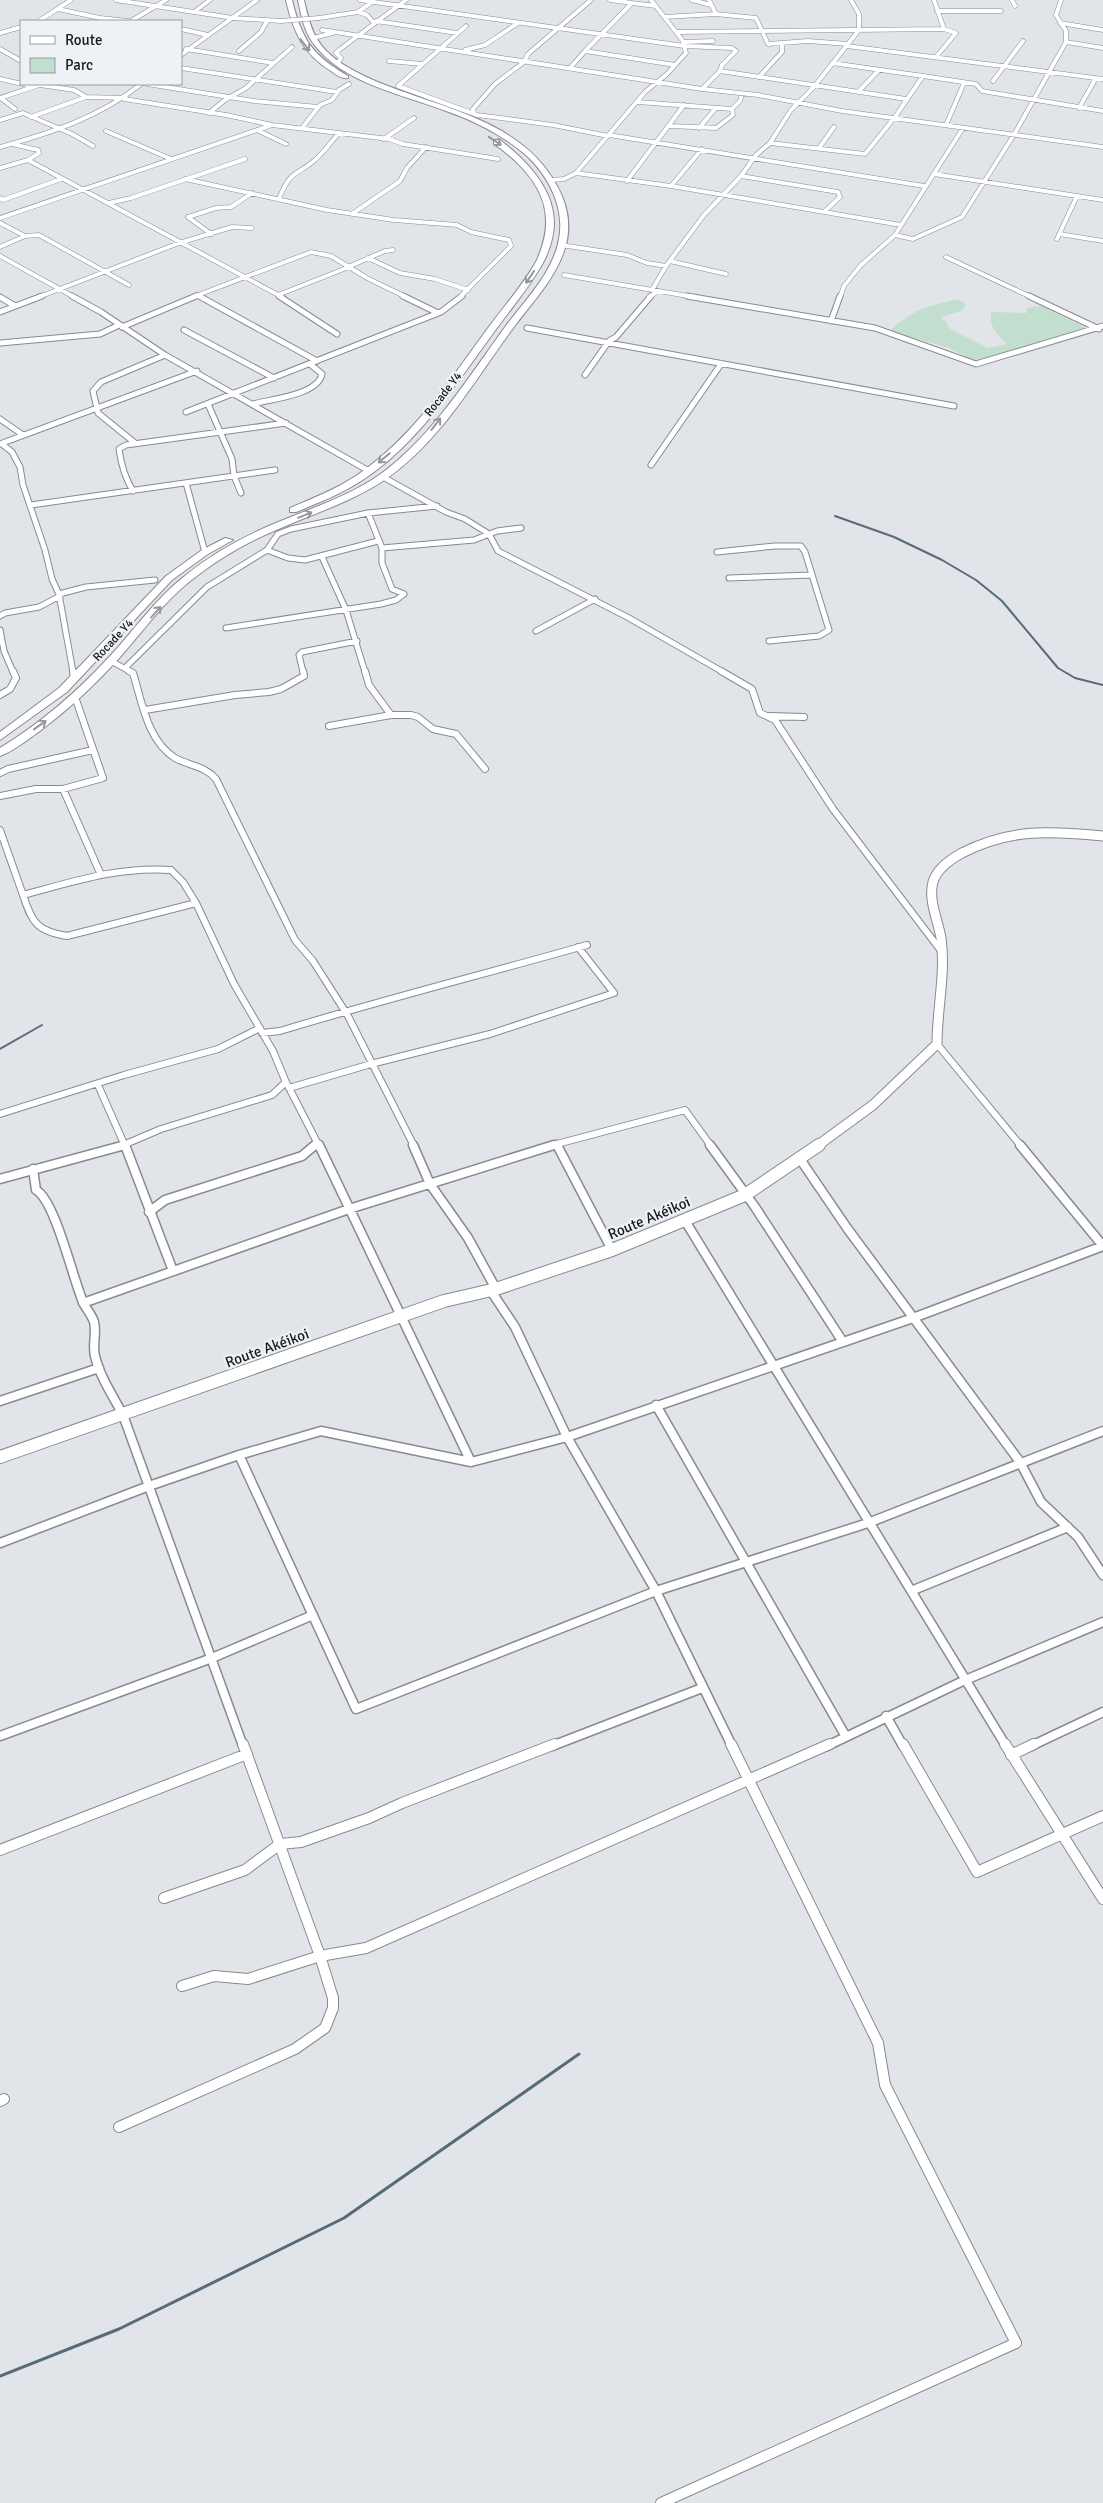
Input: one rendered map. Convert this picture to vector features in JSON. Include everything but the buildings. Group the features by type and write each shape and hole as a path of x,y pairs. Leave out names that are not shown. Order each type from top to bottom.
{"highway":[{"name":"Rocade Y4","path":"0,737 56,695 169,578 205,552 253,526 343,487 370,471 414,430 530,277 548,242 550,217 539,182 522,162 501,145 445,115 363,86 329,68 312,54 300,38 289,0"},
{"name":"Rocade Y4","path":"0,753 44,723 75,697 111,661 182,583 219,555 256,535 325,508 383,477 410,455 436,425 544,279 561,251 565,216 560,197 552,180 519,146 487,126 452,110 373,83 338,63 313,38 301,0"}],"street":[{"path":"41,20 72,0"},
{"path":"116,0 233,18 267,21 319,18 358,12 372,2"},
{"path":"132,20 166,0"},
{"path":"194,12 210,0"},
{"path":"182,54 257,0"},
{"path":"360,0 601,34 736,49 720,71 702,89"},
{"path":"338,63 341,58 336,53 406,0"},
{"path":"474,112 473,109 495,84 524,62 528,54 591,0"},
{"path":"610,0 656,6"},
{"path":"552,180 564,179 576,173 645,92 686,53 684,44 652,0"},
{"path":"692,0 711,5"},
{"path":"709,0 716,14"},
{"path":"585,375 609,341 616,337 655,290 666,266 707,211 723,196 754,158 770,142 791,110 800,103 859,30 859,14 851,0"},
{"path":"934,0 944,30"},
{"path":"1012,0 1015,6"},
{"path":"895,235 913,239 962,218 1015,133 1048,71 1066,42 1066,31 1056,15 1061,0"},
{"path":"570,68 632,3"},
{"path":"58,9 100,18 120,20"},
{"path":"937,12 1001,10"},
{"path":"358,12 367,15 375,22 457,33"},
{"path":"664,17 716,14 756,18 768,44 808,41 848,45 1103,79"},
{"path":"239,51 261,32 267,21"},
{"path":"458,51 485,45 518,23"},
{"path":"1060,23 1103,30"},
{"path":"466,26 438,48 398,86 474,112 924,186"},
{"path":"0,33 20,27"},
{"path":"182,29 208,35"},
{"path":"322,30 842,111 963,128 1015,133 1103,147"},
{"path":"676,32 944,30 956,33 944,50 936,57"},
{"path":"313,38 337,32"},
{"path":"684,44 713,41"},
{"path":"994,81 1023,41"},
{"path":"1066,42 1103,48"},
{"path":"759,77 782,52 782,44"},
{"path":"209,112 246,88 292,47"},
{"path":"182,48 273,63"},
{"path":"0,49 20,60"},
{"path":"585,51 675,65"},
{"path":"389,61 422,64"},
{"path":"832,63 976,84 982,91 1033,101 1103,111"},
{"path":"182,68 337,92"},
{"path":"858,92 879,70"},
{"path":"720,71 906,99"},
{"path":"770,142 865,154 895,117 923,76"},
{"path":"1080,108 1096,78"},
{"path":"0,79 20,83"},
{"path":"946,125 964,83"},
{"path":"302,128 318,107 332,100 337,92 349,84"},
{"path":"29,85 34,86"},
{"path":"0,98 38,85"},
{"path":"46,85 74,90 86,97"},
{"path":"0,147 103,112 125,99 140,85"},
{"path":"153,85 230,97 318,107"},
{"path":"638,102 662,101 715,109 732,109 740,101 742,94"},
{"path":"31,117 86,97 125,99 209,112 272,125 384,139 498,159"},
{"path":"0,98 15,109"},
{"path":"626,181 658,142 684,105"},
{"path":"699,128 715,109"},
{"path":"670,126 716,128 733,115 732,109"},
{"path":"0,120 23,114 93,146"},
{"path":"384,139 414,118"},
{"path":"0,218 222,140 272,125"},
{"path":"818,148 834,127"},
{"path":"831,321 844,286 861,265 895,235 924,186 934,174 963,128"},
{"path":"257,130 286,144"},
{"path":"106,131 171,159"},
{"path":"279,199 285,184 292,174 315,160 339,133"},
{"path":"0,168 28,160 39,153 38,150 12,144"},
{"path":"352,214 400,181 407,168 426,147"},
{"path":"671,186 702,149"},
{"path":"109,203 131,198 245,159"},
{"path":"28,160 278,295 337,334"},
{"path":"576,173 671,186 901,225"},
{"path":"934,174 1103,200"},
{"path":"741,176 838,192 840,197 825,211"},
{"path":"0,198 3,200 61,179"},
{"path":"185,179 352,214 457,225 471,232 508,240 511,246 468,290 438,313 186,412"},
{"path":"211,234 187,218 212,209 236,205 252,193"},
{"path":"1077,196 1058,237 1103,241"},
{"path":"0,223 25,236"},
{"path":"0,312 179,243 232,227 252,228"},
{"path":"0,247 25,236 34,234 44,236 129,285"},
{"path":"561,245 627,255 647,263 666,266"},
{"path":"278,295 368,258 393,250"},
{"path":"0,343 100,334 311,252 331,256 438,313"},
{"path":"0,256 101,312 165,355 370,471"},
{"path":"946,257 1101,328"},
{"path":"368,258 400,273 435,278 468,290"},
{"path":"670,261 726,274"},
{"path":"564,274 875,328 895,333 976,364 1101,328"},
{"path":"198,295 317,361"},
{"path":"0,297 15,306"},
{"path":"527,328 609,341 720,364 846,384 954,406"},
{"path":"184,330 274,378"},
{"path":"135,443 125,433 102,418 96,409 97,402 93,391 101,382 165,355"},
{"path":"253,404 297,393 314,386 321,379 322,374 310,364"},
{"path":"651,465 720,364"},
{"path":"74,678 59,595 52,579 31,505 23,485 18,460 1,444 196,371"},
{"path":"208,404 232,459 234,476 241,493"},
{"path":"0,419 23,435"},
{"path":"132,491 126,477 119,449 135,443 286,423"},
{"path":"31,505 275,470"},
{"path":"383,477 465,519 489,534 498,551 595,600 746,685 752,690 762,716"},
{"path":"186,483 205,552"},
{"path":"125,668 207,587 267,550 278,534 292,528 368,514 437,506"},
{"path":"226,628 390,602 404,594 392,589 382,563 382,548 368,514"},
{"path":"382,548 474,540 489,534 521,528"},
{"path":"267,550 277,556 292,560 322,557 326,553 378,541"},
{"path":"717,552 798,545 808,561 829,630 820,636 769,642"},
{"path":"322,557 346,610 369,685 391,715"},
{"path":"729,578 812,575"},
{"path":"0,616 5,613 40,607 59,595 86,587 155,580"},
{"path":"536,630 595,600"},
{"path":"0,630 4,651 16,678 10,689 0,695"},
{"path":"145,710 235,694 269,692 280,689 304,676 299,655 302,652 357,641"},
{"path":"111,661 133,673 153,734 165,751 186,763 204,767 216,779 295,940 313,961 344,1012 407,1130 430,1184 468,1238 493,1290 515,1326 567,1437 656,1591 878,2043 885,2085 1016,2343 661,2503"},
{"path":"0,796 36,789 63,789 103,778 75,697"},
{"path":"329,726 391,715 418,716 432,729 456,734 485,769"},
{"path":"762,716 804,717"},
{"path":"762,716 775,720 833,809 942,952"},
{"path":"0,773 8,769 93,750"},
{"path":"63,789 101,875"},
{"path":"0,830 31,921 47,933 67,936 196,903"},
{"path":"0,1543 150,1486 239,1455 321,1431 471,1462 567,1437 912,1318 1103,1246 937,1044 942,952 932,901 933,881 939,870 948,861 1003,837 1023,832 1103,836"},
{"path":"23,895 101,875 139,868 171,870 183,882 196,903 234,984 273,1050 288,1085 471,1462"},
{"path":"0,1114 98,1085 141,1070 210,1053 239,1042 261,1030 280,1031 328,1014 344,1012 392,997 479,976 586,945"},
{"path":"0,1179 125,1146 161,1129 267,1097 288,1085 490,1034 614,993 578,947"},
{"name":"Route Akéikoi","path":"0,1457 444,1301 493,1290 612,1250 745,1195 800,1159 873,1105 937,1044"},
{"path":"98,1085 125,1146 173,1271"},
{"path":"83,1303 349,1209 557,1144 685,1110 844,1342"},
{"path":"149,1212 165,1200 302,1156 317,1143"},
{"path":"557,1144 612,1250"},
{"path":"800,1159 912,1318 1020,1462 1041,1502 1078,1537 1103,1575"},
{"path":"33,1170 36,1190 42,1192 56,1222 83,1303 94,1320 96,1334 94,1354 99,1368 123,1414 150,1486 334,1998 333,2008 325,2028 295,2050 119,2127"},
{"path":"684,1219 868,1523 912,1591 963,1681 1103,1899"},
{"path":"0,1400 99,1368"},
{"path":"656,1405 845,1735"},
{"path":"239,1455 356,1709 656,1591 868,1523 1103,1431"},
{"path":"912,1591 1068,1527"},
{"path":"0,1736 212,1658 313,1615"},
{"path":"182,1986 214,1976 248,1979 320,1956 366,1948 749,1781 963,1681 1103,1622"},
{"path":"164,1898 245,1870 280,1844 301,1842 369,1818 402,1803 702,1688"},
{"path":"1011,1756 1103,1712"},
{"path":"886,1716 978,1872 1103,1816"},
{"path":"0,1850 247,1754"}],"green space":[{"path":"958,299 966,304 963,310 940,318 947,322 948,327 952,330 988,348 1007,344 993,327 991,312 1026,313 1027,308 1041,306 1086,328 978,363 949,348 890,331 907,317 921,309"}],"waterway":[{"path":"835,516 894,537 942,560 976,580 1002,601 1058,668 1075,678 1103,685"},
{"path":"0,1049 42,1025"},
{"path":"0,2376 119,2329 344,2218 579,2054"}]}
